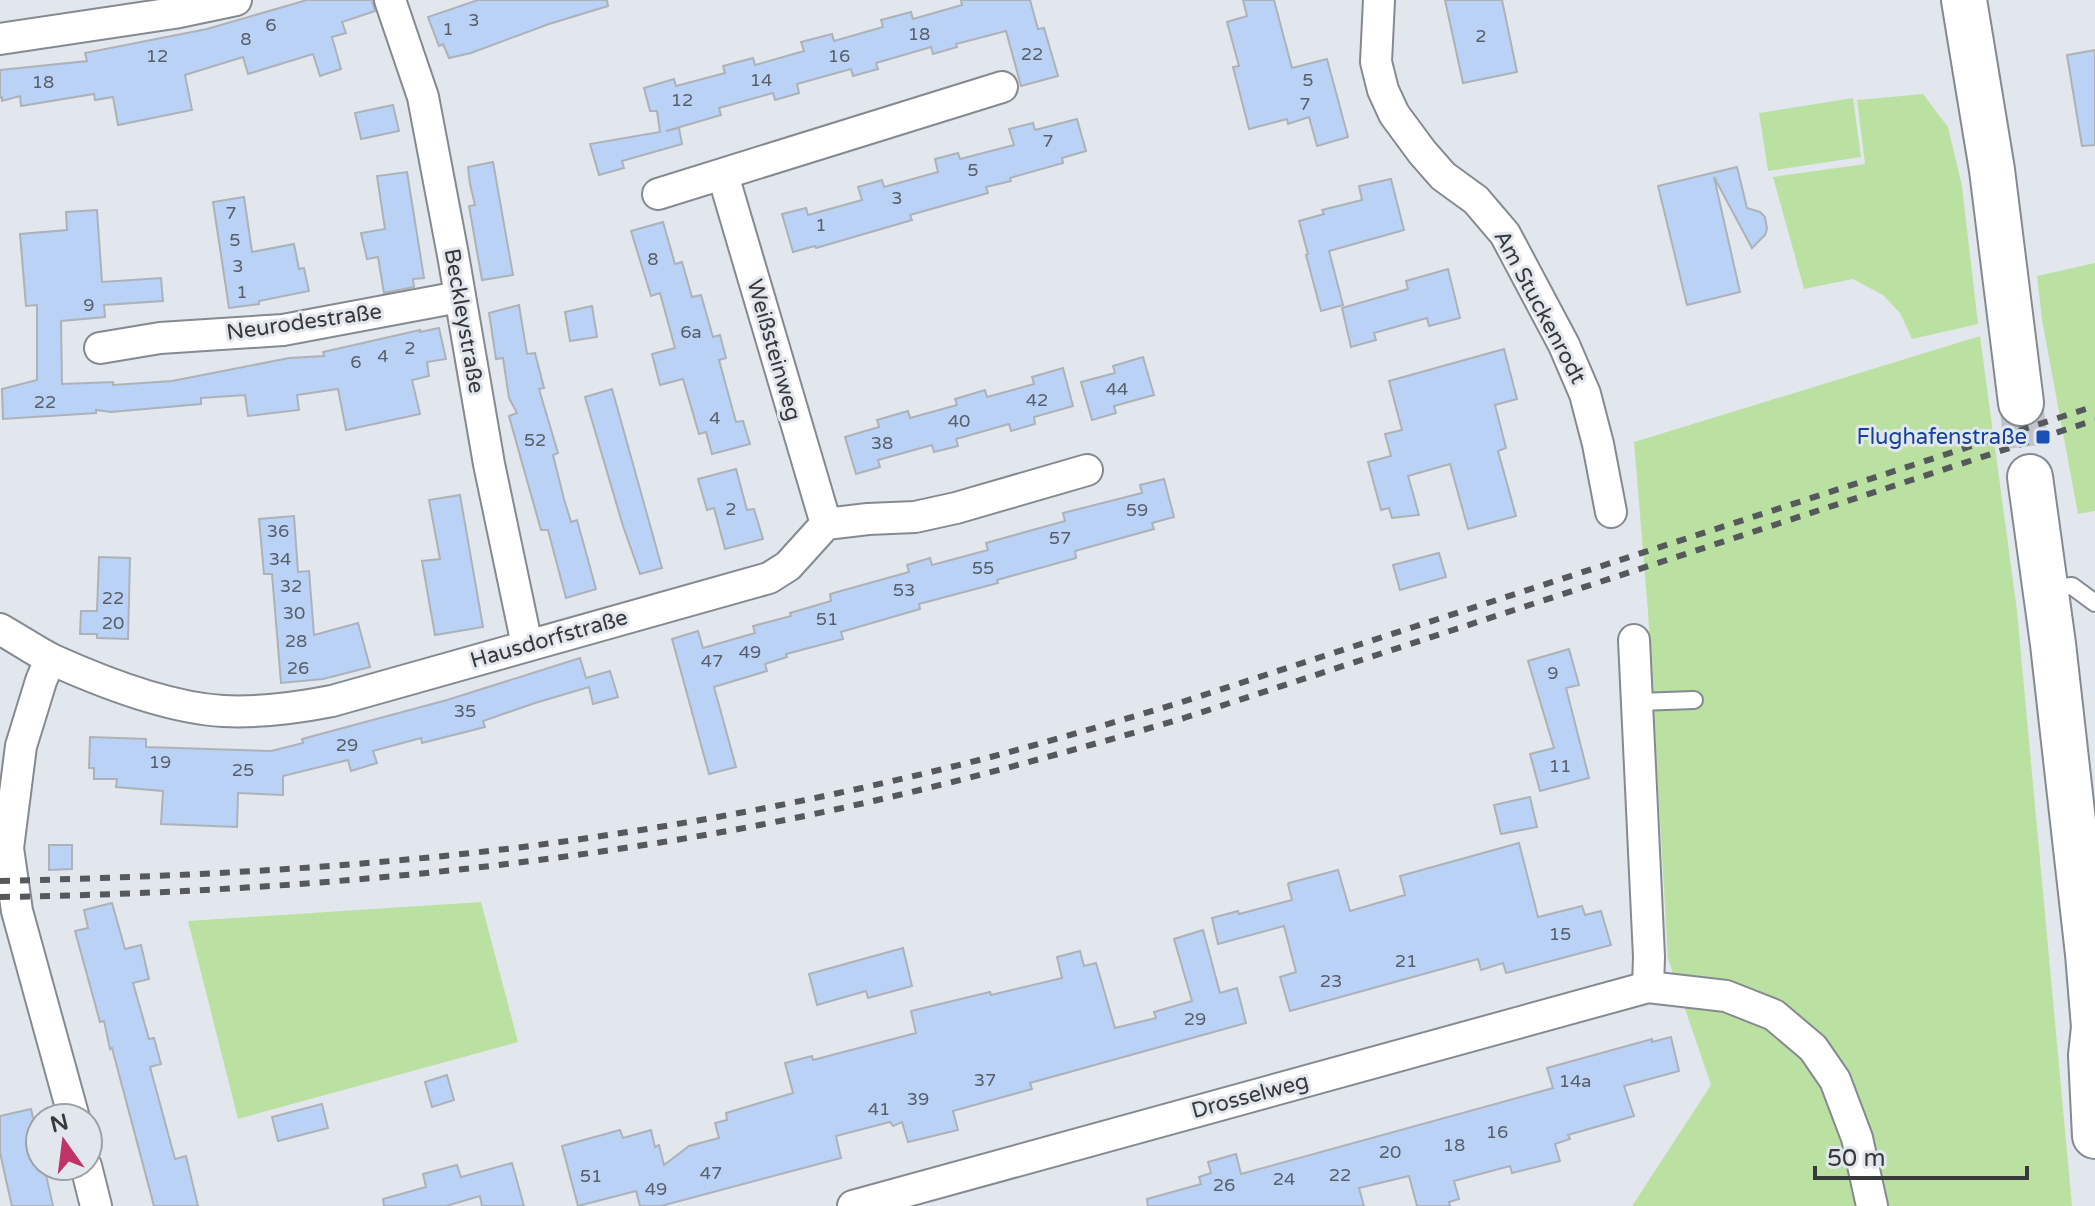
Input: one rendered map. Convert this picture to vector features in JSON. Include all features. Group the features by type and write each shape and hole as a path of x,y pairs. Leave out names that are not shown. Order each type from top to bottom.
{"main road":[{"path":"1964,0 1992,170 2021,403"},
{"path":"2030,477 2077,794 2095,1028 2091,1055 2095,1136"}],"street":[{"path":"0,39 174,13 236,0"},
{"name":"Beckleystraße","path":"390,0 423,97 489,464 527,645"},
{"name":"Am Stuckenrodt","path":"1379,0 1376,62 1383,90 1394,114 1422,152 1443,176 1476,200 1504,231 1564,345 1585,394 1611,512"},
{"path":"658,194 1002,87"},
{"name":"Weißsteinweg","path":"723,175 826,524"},
{"name":"Neurodestraße","path":"100,348 160,338 283,330 459,297"},
{"path":"826,524 915,517 1087,470"},
{"name":"Hausdorfstraße","path":"0,629 50,659 145,696 220,711 302,707 769,578 788,566 826,524"},
{"path":"1634,640 1648,987"},
{"path":"50,659 21,746 8,848 17,911 70,1102"},
{"name":"Drosselweg","path":"853,1206 1648,987 1726,996 1774,1015 1813,1048 1835,1080 1857,1138 1872,1206"},
{"path":"90,1182 96,1206"}],"lane":[{"path":"2046,588 2072,586 2095,603"},
{"path":"1638,702 1694,700"}],"green space":[{"path":"1923,94 1948,127 1962,186 1978,324 1912,339 1900,313 1883,295 1853,279 1804,289 1773,177 1865,164 1857,100"},
{"path":"1853,98 1861,157 1768,171 1759,113"},
{"path":"2095,263 2095,511 2078,514 2042,320 2037,276"},
{"path":"1980,336 2017,611 2072,1206 1632,1206 1711,1085 1668,959 1648,612 1634,442"},
{"path":"481,902 518,1042 238,1119 188,921"}],"building":[{"path":"307,0 372,0 375,11 342,22 346,33 332,37 341,69 320,76 313,54 248,74 243,57 185,75 192,110 118,125 113,97 95,100 94,94 21,106 20,96 2,101 0,98 0,70 87,61 85,53 207,29"},
{"path":"478,0 607,0 608,6 449,58 443,44 439,46 428,17"},
{"path":"961,0 1030,0 1038,29 1044,28 1058,76 1021,86 1006,31 956,44 957,47 933,54 931,47 876,63 878,69 853,76 851,69 797,84 799,93 775,100 773,93 719,108 721,115 666,131 679,128 682,144 622,161 624,168 599,175 590,144 660,132 657,111 650,111 644,88 674,79 676,86 725,73 723,66 753,58 755,65 804,51 801,42 832,34 834,41 883,27 881,20 911,12 913,19 962,5"},
{"path":"1243,0 1274,0 1292,68 1327,59 1348,137 1317,146 1309,117 1288,124 1287,119 1249,129 1233,67 1239,66 1227,22 1247,16"},
{"path":"1445,0 1502,0 1517,72 1463,83"},
{"path":"2095,50 2095,145 2082,146 2067,55"},
{"path":"393,105 399,131 361,139 355,113"},
{"path":"1077,119 1086,151 1062,158 1063,163 986,187 988,193 910,215 912,220 793,252 782,214 806,208 808,215 862,200 858,187 882,180 884,187 938,172 935,159 958,153 960,159 1014,145 1009,129 1033,123 1035,130"},
{"path":"493,162 513,275 482,280 469,206 475,205 468,167"},
{"path":"1737,167 1747,208 1765,217 1765,235 1752,248 1714,177 1740,292 1687,305 1658,186"},
{"path":"407,172 424,278 413,279 414,287 384,293 378,257 367,259 361,233 385,229 377,176"},
{"path":"1391,179 1404,230 1329,251 1343,305 1321,311 1299,221 1324,214 1322,210 1362,200 1359,186"},
{"path":"244,197 252,252 294,244 299,269 304,268 309,291 229,308 213,202"},
{"path":"97,210 102,282 161,278 163,301 104,305 105,317 61,321 62,384 172,381 289,358 324,356 323,352 439,328 446,359 427,362 429,376 412,380 420,414 346,430 338,389 297,395 299,410 248,416 245,395 201,398 201,404 3,419 2,389 37,380 37,305 26,306 20,234 67,230 66,212"},
{"path":"663,222 675,264 682,262 692,297 701,295 713,337 720,335 726,358 719,360 736,422 743,421 750,444 712,454 706,432 699,434 683,379 660,385 652,354 675,348 660,293 651,296 631,231"},
{"path":"1448,269 1460,318 1429,326 1427,318 1374,333 1376,340 1351,347 1342,308 1408,289 1406,281"},
{"path":"519,305 527,354 535,353 544,388 539,389 558,453 553,455 564,499 571,522 577,520 596,589 566,598 548,530 541,530 509,416 517,413 509,398 503,358 496,359 489,313"},
{"path":"592,306 597,337 570,341 565,312"},
{"path":"1504,349 1517,399 1495,405 1506,448 1498,451 1516,516 1468,529 1450,464 1408,476 1419,515 1392,518 1389,508 1381,510 1368,462 1391,456 1385,434 1402,430 1389,381"},
{"path":"1143,357 1154,395 1114,406 1116,413 1092,420 1081,382 1115,373 1113,366"},
{"path":"1063,368 1073,406 1034,417 1035,424 1011,431 1009,424 956,439 958,446 934,452 932,445 878,460 880,467 856,474 845,437 879,427 877,420 908,411 910,418 957,405 955,399 985,390 987,397 1034,384 1032,377"},
{"path":"612,389 662,568 640,574 585,397"},
{"path":"736,469 747,510 754,509 763,539 725,549 714,508 707,510 698,479"},
{"path":"1164,479 1174,517 1152,523 1154,529 1075,551 1076,558 919,604 920,609 841,632 843,639 786,654 787,657 765,664 767,671 714,687 736,767 709,774 672,639 698,631 703,648 755,633 753,626 831,601 830,594 909,572 907,565 930,558 932,565 988,550 986,543 1065,521 1063,513 1142,493 1140,485"},
{"path":"460,495 483,627 435,635 422,561 440,559 429,500"},
{"path":"294,516 298,572 309,571 314,635 358,623 370,667 323,679 281,683 272,574 264,574 259,519"},
{"path":"1439,553 1446,577 1400,590 1393,565"},
{"path":"99,557 130,558 128,639 80,634 81,611 97,611"},
{"path":"1569,649 1579,685 1566,688 1589,778 1540,791 1530,754 1554,748 1528,661"},
{"path":"580,658 586,678 610,671 618,697 593,704 589,687 483,721 485,727 422,743 421,738 373,751 377,763 351,771 348,760 283,776 283,795 238,793 237,827 161,824 163,791 116,787 117,779 94,779 94,768 89,768 90,737 146,739 146,747 271,751 303,743 302,739 447,700"},
{"path":"1530,797 1537,827 1501,834 1494,805"},
{"path":"1519,843 1538,917 1582,906 1585,915 1601,911 1611,945 1506,973 1503,963 1481,970 1478,959 1290,1011 1280,977 1296,972 1284,926 1218,944 1212,918 1292,900 1289,883 1338,870 1350,911 1405,895 1400,876"},
{"path":"49,845 72,845 72,869 49,870"},
{"path":"112,903 125,949 141,945 149,979 133,983 149,1039 154,1038 161,1064 150,1067 175,1159 186,1156 198,1206 154,1206 112,1048 104,1021 100,1022 75,931 88,928 84,910"},
{"path":"1203,930 1220,993 1237,988 1246,1023 1030,1083 1032,1089 953,1111 958,1130 908,1142 902,1122 893,1126 890,1122 836,1136 841,1158 661,1206 640,1206 636,1191 578,1206 562,1146 620,1130 623,1138 651,1130 664,1165 689,1146 719,1138 715,1123 727,1120 726,1113 793,1093 785,1063 812,1056 813,1060 916,1033 911,1011 1062,978 1057,957 1080,951 1084,966 1096,963 1115,1028 1156,1018 1154,1012 1192,1001 1174,939"},
{"path":"903,948 912,986 868,998 866,991 817,1005 809,974"},
{"path":"1671,1037 1679,1071 1624,1086 1634,1116 1568,1135 1570,1139 1555,1144 1560,1161 1512,1173 1510,1166 1454,1181 1459,1199 1449,1202 1450,1206 1417,1206 1409,1176 1359,1188 1364,1206 1148,1206 1147,1199 1201,1184 1199,1177 1211,1173 1208,1162 1236,1154 1241,1174 1553,1088 1547,1068 1652,1039 1652,1042"},
{"path":"447,1075 454,1100 432,1107 425,1082"},
{"path":"322,1104 328,1128 278,1141 272,1117"},
{"path":"24,1111 24,1182 48,1182 53,1206 12,1206 0,1152 0,1116"},
{"path":"512,1163 524,1206 482,1206 480,1196 446,1206 384,1206 383,1199 426,1187 423,1174 457,1165 461,1177"}],"tunnel":[{"path":"2021,403 2030,477"}],"railway":[{"path":"0,881 305,868 457,855 656,828 893,781 1011,752 1179,703 2095,406"},
{"path":"0,897 276,886 459,869 642,845 847,807 1016,765 1184,718 2095,420"}],"place":[{"name":"Flughafenstraße","path":"2043,437"}]}
